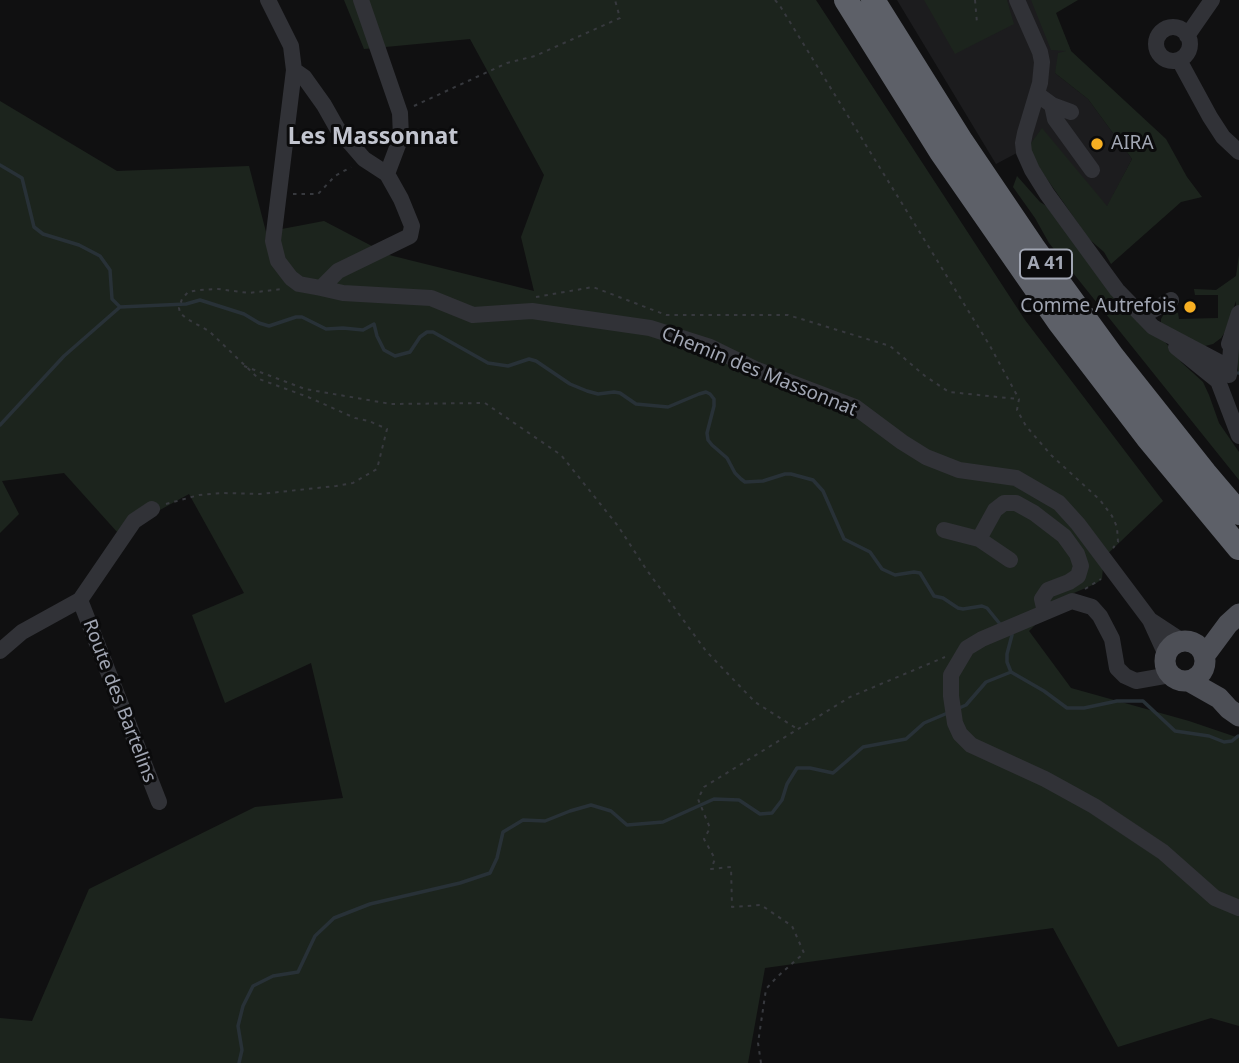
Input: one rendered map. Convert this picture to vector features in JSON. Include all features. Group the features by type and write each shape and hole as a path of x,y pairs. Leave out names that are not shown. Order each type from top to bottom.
{"highway":[{"name":"A 41","path":"846,0 941,152 1059,323 1147,437 1239,548"},
{"name":"A 41","path":"873,0 962,142 1033,247 1121,367 1239,513"}],"main road":[{"path":"1197,651 1233,619"},
{"path":"1172,668 1172,645 1197,651"},
{"path":"1172,668 1198,677 1197,651"},
{"path":"1197,651 1219,698"},
{"path":"1172,668 1219,698 1239,716"}],"street":[{"path":"268,0 290,46 294,70 273,241 278,261 291,278"},
{"path":"361,0 400,113 401,137 387,174"},
{"path":"1017,0 1042,62 1037,94 1023,143 1028,161 1047,194 1117,290 1148,321 1223,372"},
{"path":"1187,36 1212,0"},
{"path":"1171,27 1181,29 1187,36 1190,43 1184,57 1168,61 1162,58 1156,48 1157,36 1161,32 1171,27"},
{"path":"1179,60 1223,138 1239,152"},
{"path":"294,70 304,77 337,128 364,159 387,174 412,226 410,236 338,271 321,288"},
{"path":"1037,94 1052,105 1071,112"},
{"path":"1052,105 1055,119 1092,170"},
{"name":"Chemin des Massonnat","path":"291,278 299,284 343,293 431,298 472,315 532,311 650,328 710,347 755,369 855,407 926,457 960,470 1016,478 1059,503 1078,524 1105,568 1150,621 1172,668"},
{"path":"1148,321 1171,300"},
{"path":"1239,313 1223,372 1231,416 1239,436"},
{"path":"979,539 995,510 1004,503 1016,503 1064,536 1077,554 1081,566 1078,576 1048,590 1042,599 1045,612"},
{"name":"Route des Bartelins","path":"0,651 22,632 80,600 134,521 152,509"},
{"path":"944,530 979,539 1010,560"},
{"name":"Route des Bartelins","path":"80,600 159,802"},
{"path":"1172,668 1136,681 1125,676 1117,668 1112,639 1100,616 1092,607 1072,601 1022,621 967,648 951,675 955,723 960,734 971,746 1045,779 1094,806 1163,852 1215,898 1239,908"},
{"name":"Chemin des Massonnat","path":"1150,621 1197,651"}],"path":[{"path":"400,113 507,63 535,56 620,18 615,0"},
{"path":"775,0 983,334 1019,399 1017,410 1026,426 1051,455 1100,500 1112,516 1117,527 1118,542 1105,568 1091,586 1073,595 1072,601"},
{"path":"975,0 977,23"},
{"path":"278,195 318,194 335,176 364,159"},
{"path":"152,509 199,495 260,494 353,483 377,469 387,429 259,379 209,331 187,320 180,313 182,299 188,292 219,289 264,292 282,289 291,278"},
{"path":"527,301 538,296 593,287 666,315 788,315 890,346 925,376 949,392 1019,399"},
{"path":"243,366 305,388 391,404 485,402 561,455 618,526 706,651 755,702 799,730"},
{"path":"761,1063 758,1043 766,989 804,953 792,926 761,905 732,907 731,867 711,869 715,859 704,839 710,828 698,799 704,787 850,697 967,648"}],"shaded area":[{"path":"344,0 816,0 1025,320 1163,501 1099,562 1103,567 1102,579 1062,598 1029,631 1071,688 1239,738 1239,1026 1211,1018 1118,1047 1053,928 765,968 748,1063 0,1063 0,1018 32,1021 89,889 255,807 343,798 311,663 225,703 192,615 244,593 189,494 118,533 64,473 2,481 19,514 0,533 0,101 117,171 249,166 266,232 324,221 389,255 534,291 521,237 544,175 470,39 364,49"},
{"path":"897,0 1058,0 1055,13 1071,51 1055,73 1088,99 1132,159 1107,207 1042,129 1028,147 996,164"},
{"path":"924,0 1007,0 1014,24 955,54"},
{"path":"1031,0 1078,0 1056,13 1071,51 1166,139 1187,177 1202,197 1181,202 1111,264 1104,252 1089,239 1040,169 1028,147 1042,128 1107,206 1132,159 1088,99 1055,73 1058,53 1066,51 1051,50"},
{"path":"1017,176 1040,202 1059,214 1077,232 1182,363 1203,382 1219,423 1239,452 1239,480 1049,243 1013,187"},
{"path":"1239,255 1238,373 1236,301 1221,338 1213,344 1201,347 1161,325 1161,319 1165,312 1172,310 1178,313 1179,319 1218,318 1218,295 1195,295 1194,289 1216,290 1236,276"}],"waterway":[{"path":"0,165 22,178 34,227 43,234 79,245 100,256 110,270 112,299 120,307 186,304 200,300 244,314 269,326 296,317 302,317 326,329 363,330 374,324 384,350 395,356 410,352 420,337 427,332 433,332 488,363 508,366 529,359 570,384 598,394 620,393 636,404 668,407 706,392 714,399 708,440 727,458 741,479 745,482 763,481 791,474 813,480 823,491 844,539 870,552 882,569 895,575 920,573 934,596 943,598 958,608 987,608 1003,626"},
{"path":"0,425 64,356 120,307"},
{"path":"1011,632 1007,654 1011,672"},
{"path":"957,709 966,705 986,682 1011,672 1067,708 1084,708 1117,701 1143,701 1175,731 1209,736 1224,742 1232,741 1238,736"},
{"path":"239,1063 242,1050 238,1026 243,1006 253,986 273,976 298,972 315,936 334,918 370,904 460,883 490,873 497,858 503,832 523,820 545,821 591,805 611,811 627,825 663,822 714,799 739,800 760,814 772,813 782,800 787,784 797,768 833,773 863,747 906,739 924,723 950,712"}],"place":[{"name":"AIRA","path":"1097,144"},
{"name":"Comme Autrefois","path":"1190,307"}],"district":[{"name":"Les Massonnat","path":"373,137"}]}
